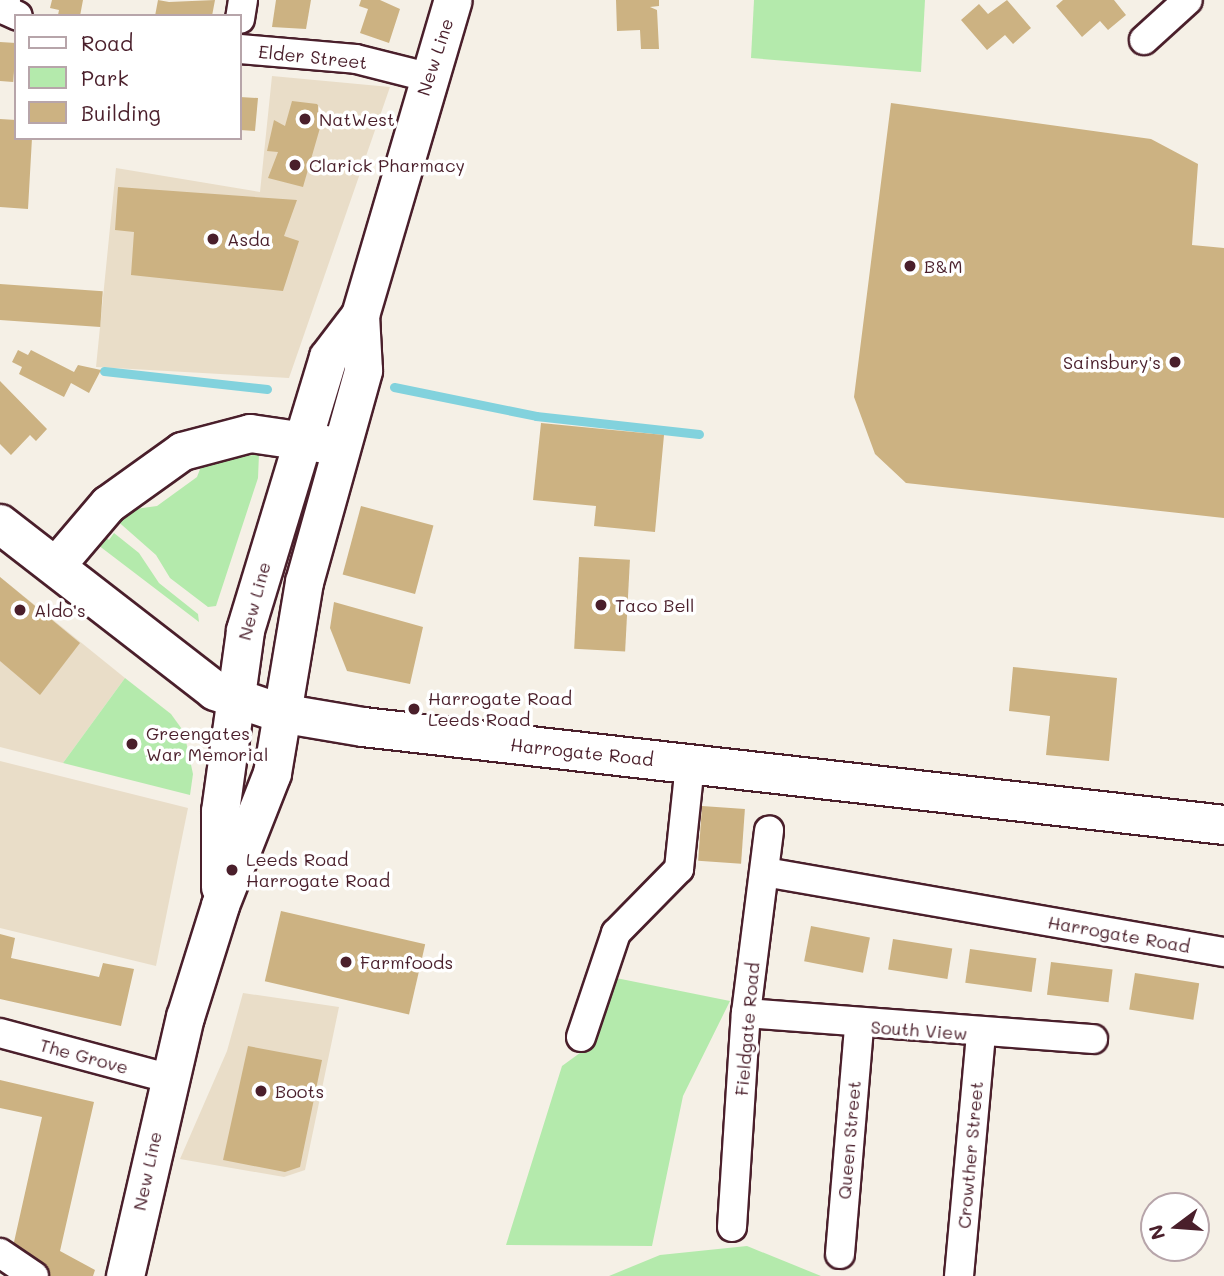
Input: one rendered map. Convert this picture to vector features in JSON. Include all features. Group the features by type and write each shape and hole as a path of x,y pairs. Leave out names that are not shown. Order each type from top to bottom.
{"highway":[{"name":"Harrogate Road","path":"0,524 215,691 280,713 690,764 1224,825"}],"main road":[{"name":"New Line","path":"125,1276 168,1078 220,905 272,773 304,582 363,370 360,315 427,77 453,0"},
{"name":"New Line","path":"220,905 220,811 233,698 245,630 301,437 328,357 360,315"},
{"path":"56,565 108,504 182,451 250,433 301,437 339,449"}],"street":[{"path":"6,0 5,10 14,14"},
{"path":"1144,40 1188,0"},
{"name":"Elder Street","path":"242,49 356,59 427,77"},
{"path":"581,1037 616,933 679,869 690,764"},
{"name":"Fieldgate Road","path":"732,1227 746,1013 769,830"},
{"name":"Harrogate Road","path":"765,872 1224,952"},
{"name":"South View","path":"746,1013 859,1026 1093,1039"},
{"name":"Queen Street","path":"840,1254 859,1026"},
{"name":"The Grove","path":"0,1033 168,1078"},
{"name":"Crowther Street","path":"959,1276 981,1034"},
{"path":"3,1262 34,1276"}],"shaded area":[{"path":"272,76 390,87 289,378 96,367 116,168 260,192"},
{"path":"0,577 125,678 63,763 0,747"},
{"path":"0,761 188,808 156,966 0,928"},
{"path":"243,993 339,1007 305,1170 284,1177 180,1159 227,1051"}],"green space":[{"path":"754,0 925,0 921,72 751,58"},
{"path":"259,454 258,478 216,606 208,607 170,578 156,555 114,518 121,511 157,506 197,477 202,464"},
{"path":"114,533 139,553 159,583 198,614 199,622 98,545 103,535 109,540"},
{"path":"125,678 171,714 184,732 193,774 190,795 63,763"},
{"path":"616,978 730,1001 683,1096 652,1246 506,1245 562,1066 595,1042"},
{"path":"747,1246 821,1276 609,1276 660,1255"}],"building":[{"path":"52,0 83,0 80,14 58,14 59,10 50,8"},
{"path":"158,0 215,0 212,14 155,14"},
{"path":"276,0 311,0 306,29 272,27"},
{"path":"361,0 380,0 400,9 389,43 360,33 368,9 359,6"},
{"path":"616,0 659,0 659,6 650,7 657,10 659,49 641,49 640,30 617,31"},
{"path":"1007,0 1031,28 1013,44 1005,35 987,50 961,20 979,4 988,14"},
{"path":"1063,0 1114,0 1126,15 1108,30 1100,21 1082,37 1056,6"},
{"path":"0,42 14,43 13,82 0,81"},
{"path":"242,97 258,98 255,131 242,130"},
{"path":"292,101 317,104 324,114 303,187 268,178 278,152 267,151 274,120 285,126"},
{"path":"891,103 1151,139 1198,164 1192,245 1224,248 1224,518 906,483 875,454 854,397"},
{"path":"0,119 14,120 14,140 32,140 28,209 0,207"},
{"name":"Asda","path":"118,187 297,200 284,236 299,241 283,291 131,275 134,232 115,230"},
{"path":"0,284 103,291 100,327 0,320"},
{"path":"18,350 28,355 31,350 74,372 78,365 101,370 89,393 71,383 64,397 19,374 22,367 12,362"},
{"path":"0,381 47,429 36,441 30,435 11,455 0,444"},
{"path":"541,423 664,435 655,532 594,526 596,506 533,500"},
{"path":"361,506 433,525 415,594 343,575"},
{"name":"Taco Bell","path":"579,557 630,560 625,652 574,649"},
{"name":"Aldo's","path":"0,577 80,643 40,695 0,661"},
{"path":"334,602 423,627 410,684 347,671 330,628"},
{"path":"1013,667 1117,678 1109,761 1046,755 1050,716 1009,711"},
{"path":"702,806 745,809 741,864 698,861"},
{"name":"Farmfoods","path":"281,911 425,944 409,1014 265,981"},
{"path":"811,926 870,937 863,973 804,961"},
{"path":"0,934 15,938 11,958 99,977 103,963 134,969 121,1026 0,999"},
{"path":"893,939 952,948 947,979 888,970"},
{"path":"970,949 1036,958 1032,992 965,983"},
{"path":"1051,962 1113,970 1109,1002 1047,995"},
{"path":"1135,973 1199,983 1193,1020 1129,1010"},
{"path":"248,1046 322,1060 300,1167 285,1172 223,1160"},
{"path":"0,1080 94,1102 60,1251 95,1270 93,1276 49,1276 12,1251 42,1117 0,1108"}],"waterway":[{"path":"104,371 267,389"},
{"path":"394,387 536,416 699,434"}],"place":[{"name":"NatWest","path":"305,119"},
{"name":"Clarick Pharmacy","path":"295,165"},
{"name":"Asda","path":"213,239"},
{"name":"B&M","path":"910,266"},
{"name":"Sainsbury's","path":"1175,362"},
{"name":"Taco Bell","path":"601,605"},
{"name":"Aldo's","path":"20,610"},
{"name":"Harrogate Road Leeds Road","path":"414,709"},
{"name":"Greengates War Memorial","path":"132,744"},
{"name":"Leeds Road Harrogate Road","path":"232,870"},
{"name":"Farmfoods","path":"346,962"},
{"name":"Boots","path":"261,1091"}]}
